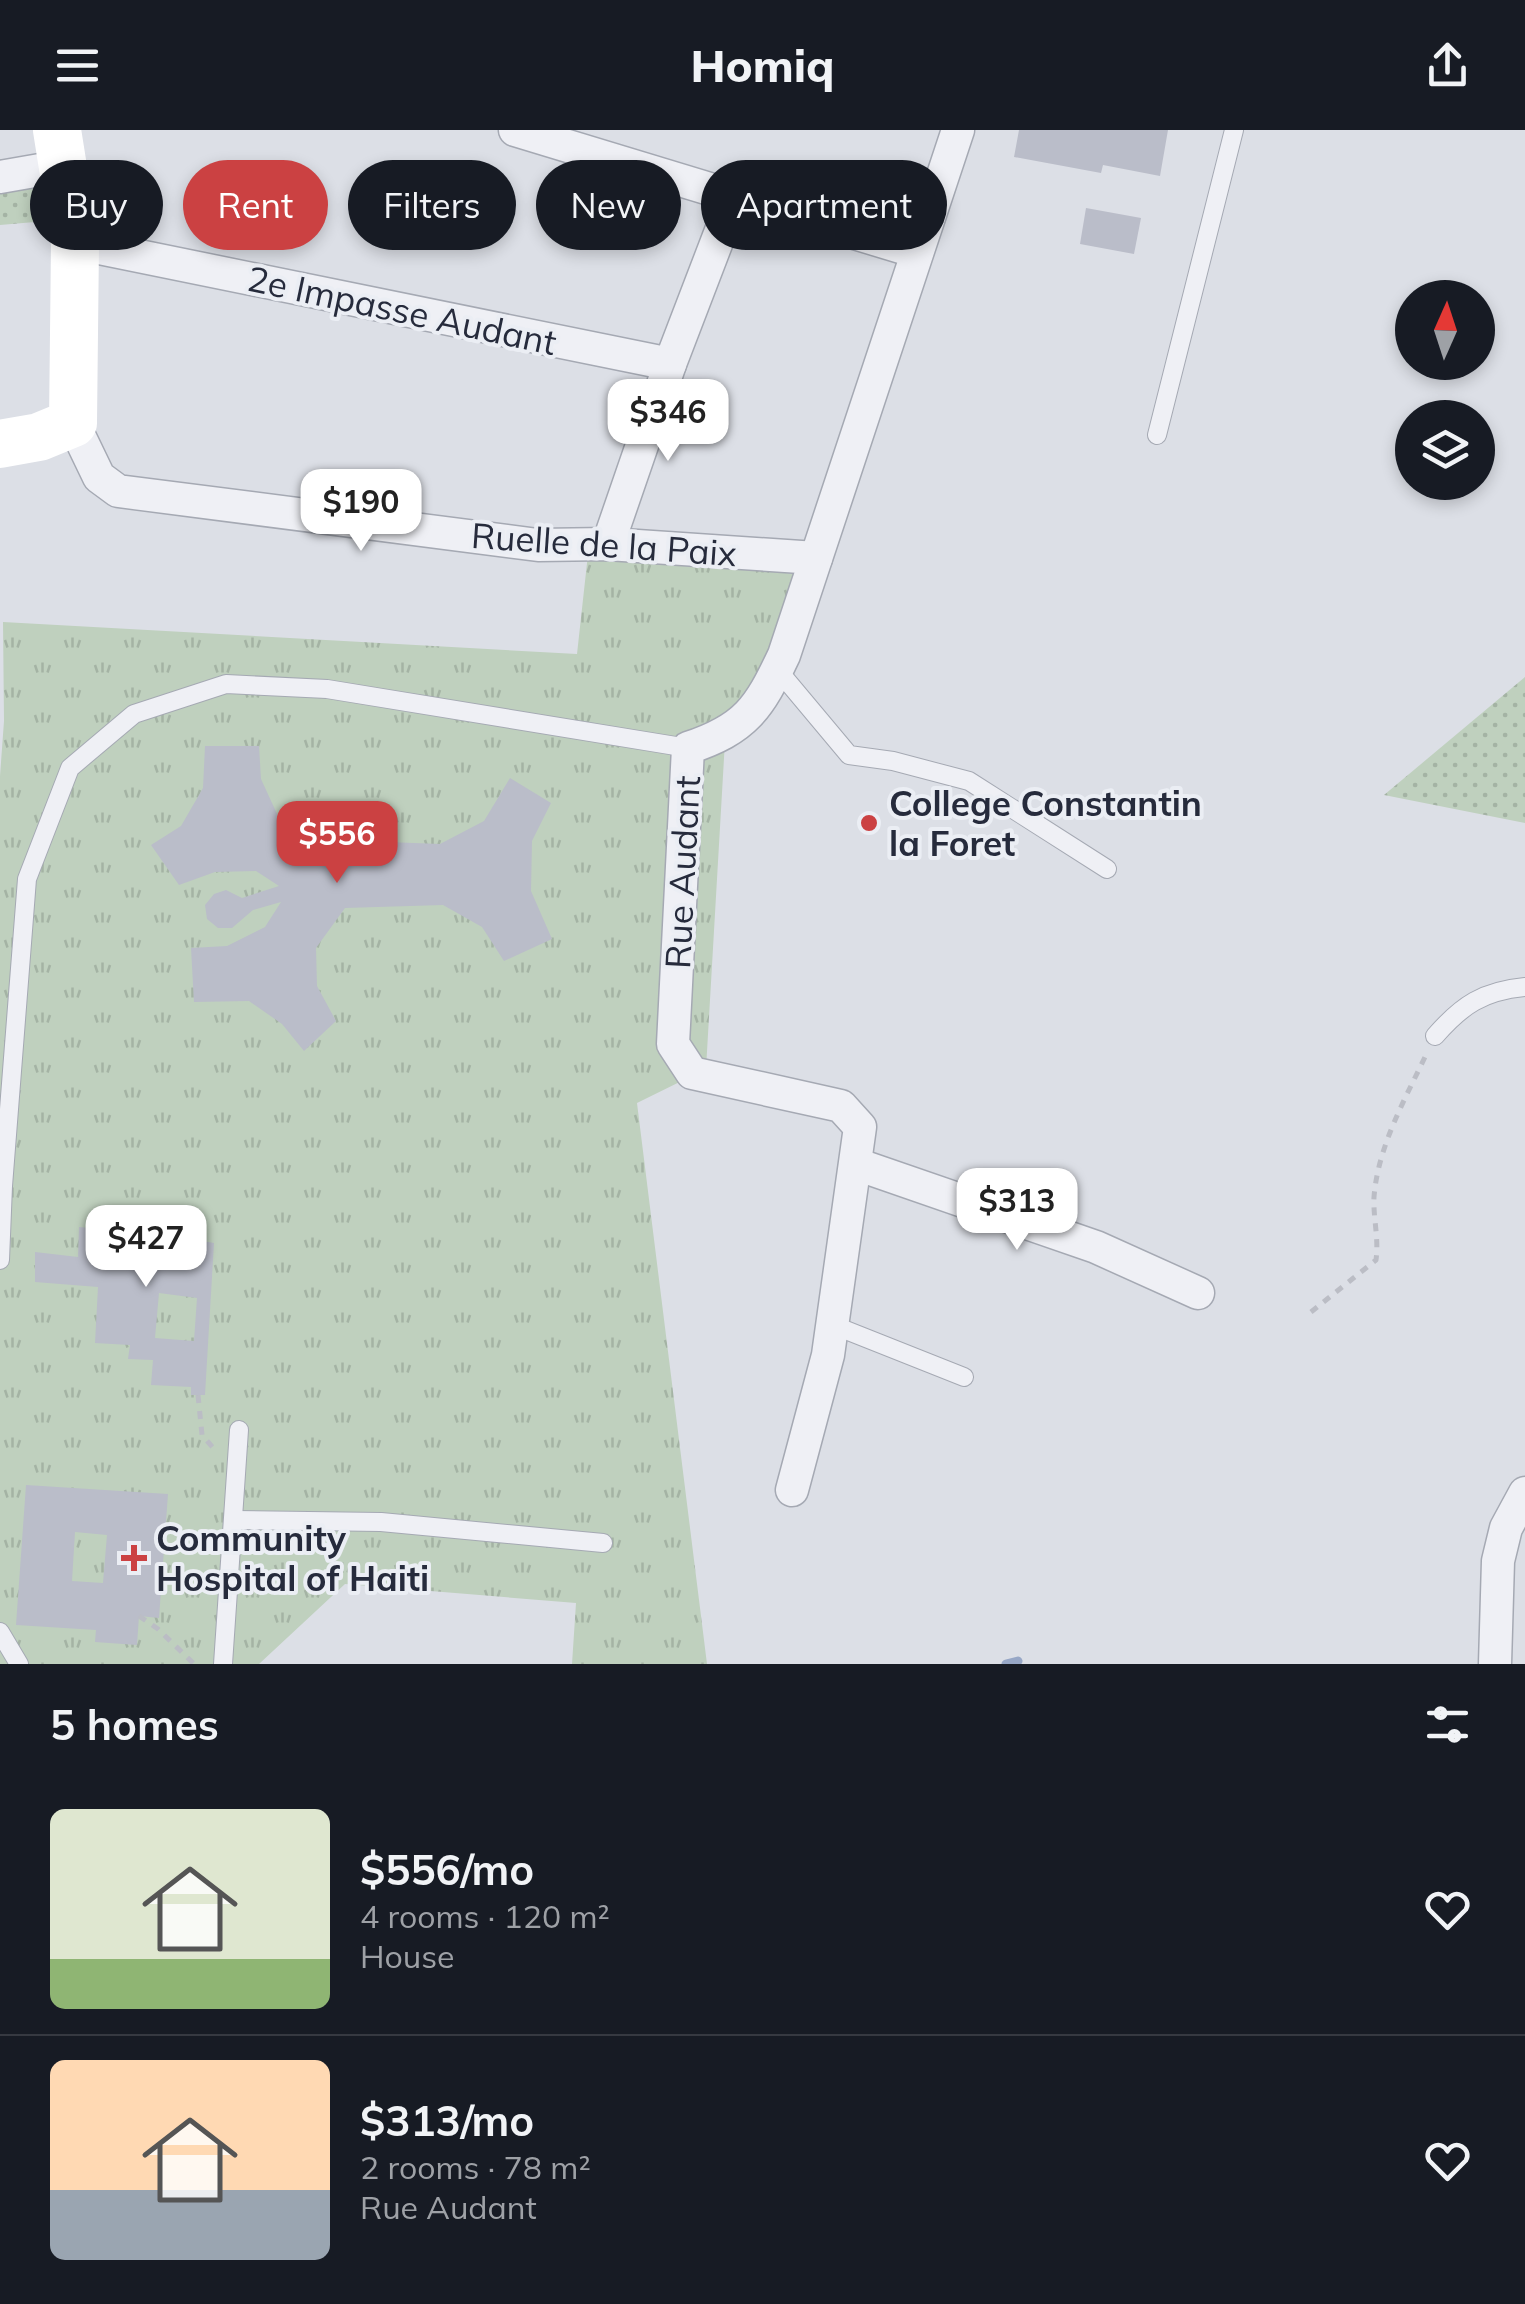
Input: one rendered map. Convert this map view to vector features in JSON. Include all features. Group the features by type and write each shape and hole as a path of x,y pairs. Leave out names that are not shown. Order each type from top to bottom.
{"street":[{"path":"515,130 701,187"},
{"name":"Rue Audant","path":"792,1490 828,1354 860,1127 842,1106 692,1073 673,1044 688,748 721,737 761,703 778,669 958,130"},
{"path":"0,177 60,148"},
{"path":"0,444 39,437 74,422 76,250"},
{"name":"2e Impasse Audant","path":"110,250 670,364"},
{"path":"608,544 714,250"},
{"path":"910,250 917,252"},
{"name":"Ruelle de la Paix","path":"74,422 99,477 118,492 538,545 608,544 816,558"},
{"path":"856,1164 1096,1247 1198,1293"},
{"path":"1495,1664 1498,1561 1506,1528 1525,1493"}],"lane":[{"path":"1157,435 1234,130"},
{"path":"778,669 849,755 892,761 969,781 1107,869"},
{"path":"0,1260 27,879 70,768 134,714 226,684 326,689 688,748"},
{"path":"1436,1036 1457,1011 1478,999 1525,988"},
{"path":"833,1324 964,1377"},
{"path":"220,1662 239,1430"},
{"path":"232,1520 381,1522 603,1543"},
{"path":"0,1632 19,1663"}],"path":[{"path":"1311,1312 1376,1260 1374,1197 1385,1144 1436,1036"},
{"path":"198,1395 202,1435"},
{"path":"139,1616 194,1664"}],"green space":[{"path":"0,159 30,162 30,222 0,225"},
{"path":"588,554 796,574 782,666 725,741 706,1069 637,1103 707,1664 572,1664 576,1603 345,1584 259,1664 0,1664 3,622 577,654"},
{"path":"1525,677 1525,823 1384,795"}],"building":[{"path":"1019,130 1168,130 1160,176 1103,165 1101,173 1014,157"},
{"path":"1086,208 1141,218 1134,254 1080,244"},
{"path":"205,746 259,746 261,779 278,816 313,840 346,841 351,815 388,842 440,844 484,821 510,778 551,803 532,841 531,891 552,939 504,961 482,927 443,905 345,908 316,948 317,986 336,1021 304,1051 282,1024 249,1001 194,1002 191,948 227,946 265,927 281,902 253,910 232,928 218,928 207,919 205,905 214,894 226,890 242,898 279,886 256,871 215,872 179,885 151,845 181,826 203,788"},
{"path":"100,1209 204,1218 202,1241 214,1243 205,1395 191,1395 191,1387 151,1385 153,1360 128,1359 130,1345 95,1343 98,1287 35,1282 35,1252 78,1257 79,1227 99,1229","holes":["159,1293 197,1298 194,1341 155,1338"]},
{"name":"Community Hospital of Haiti","path":"26,1485 168,1494 159,1618 139,1616 137,1645 95,1642 96,1630 16,1625","holes":["75,1532 107,1535 103,1583 72,1581"]}],"waterway":[{"path":"1006,1664 1018,1661"}],"place":[{"name":"College Constantin la Foret","path":"869,823"},
{"name":"Community Hospital of Haiti","path":"134,1558"}]}
